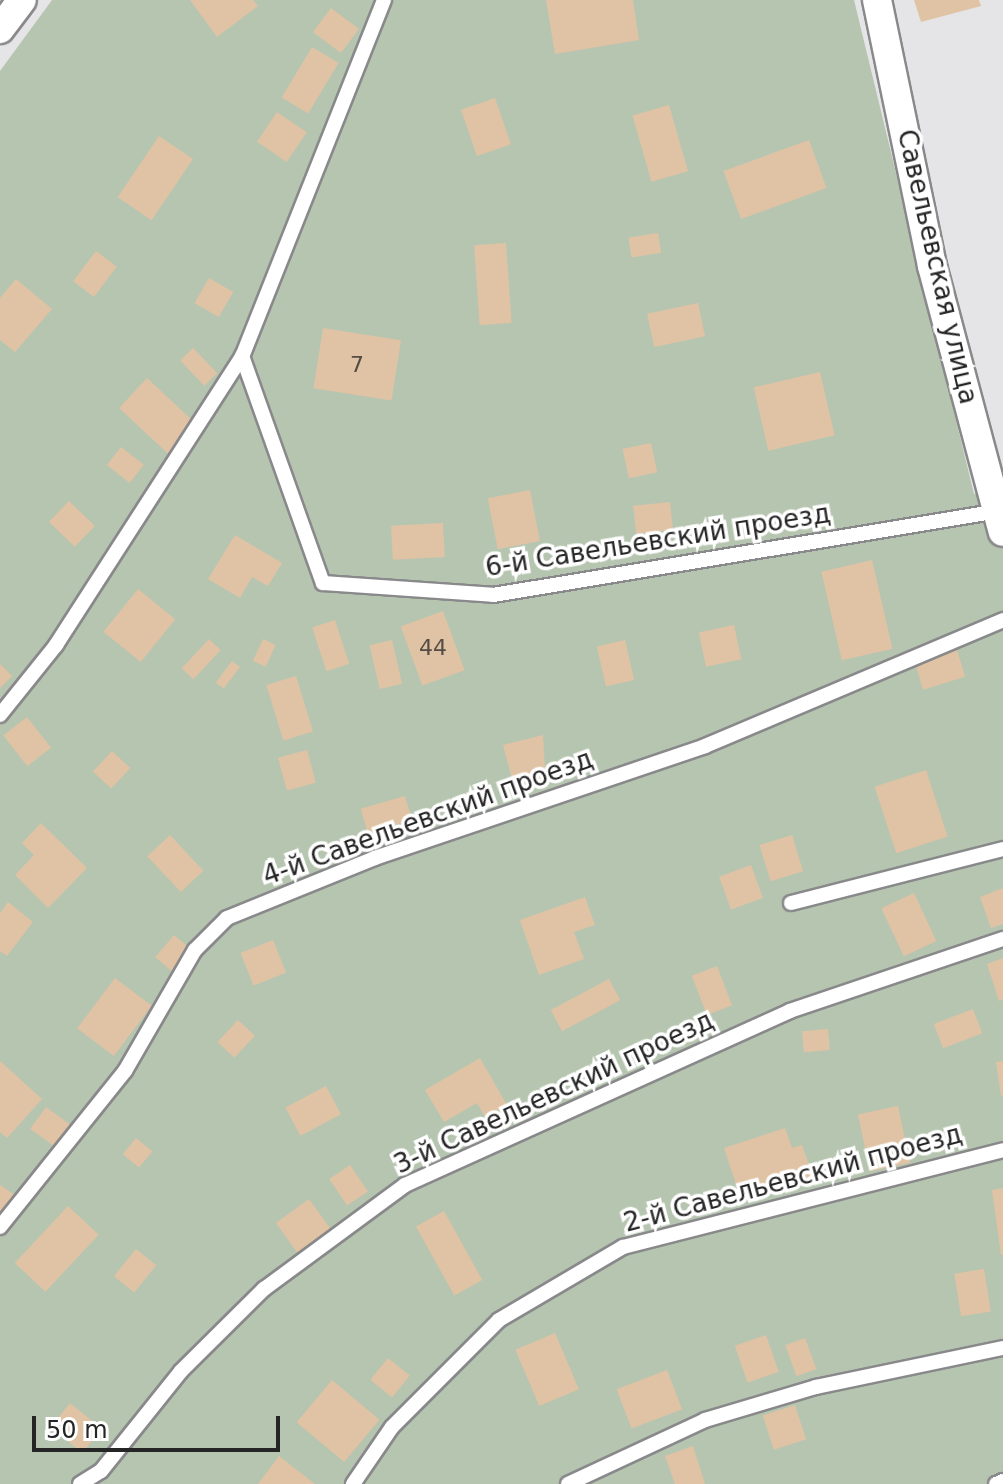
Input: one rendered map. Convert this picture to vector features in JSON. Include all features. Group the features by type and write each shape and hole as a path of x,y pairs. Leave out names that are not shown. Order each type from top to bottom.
{"street":[{"path":"0,29 22,0"},
{"name":"Савельевская улица","path":"877,0 932,266 1001,522"}],"lane":[{"path":"0,715 56,645 242,356 384,0"},
{"name":"6-й Савельевский проезд","path":"242,356 323,583 493,595 1001,522"},
{"name":"4-й Савельевский проезд","path":"0,1227 125,1071 195,950 227,918 375,858 705,746 1003,620"},
{"path":"791,903 1003,849"},
{"name":"3-й Савельевский проезд","path":"80,1484 101,1471 181,1371 264,1289 405,1185 790,1011 1003,939"},
{"name":"2-й Савельевский проезд","path":"353,1484 392,1427 499,1320 623,1247 1003,1150"},
{"path":"568,1484 705,1420 816,1387 1003,1348"},
{"path":"996,1484 1003,1481"}],"green space":[{"path":"52,0 854,0 974,494 1003,487 1003,1484 0,1484 0,71"}],"building":[{"path":"190,0 253,0 258,6 217,37"},
{"path":"546,0 633,0 639,40 555,54"},
{"path":"914,0 979,0 981,6 921,22"},
{"path":"331,8 359,29 341,53 313,32"},
{"path":"312,47 339,63 308,114 282,98"},
{"path":"495,98 511,144 477,156 461,110"},
{"path":"669,105 688,171 651,182 632,115"},
{"path":"277,112 307,132 287,162 257,142"},
{"path":"159,136 193,159 152,220 118,197"},
{"path":"809,140 826,188 741,219 723,171"},
{"path":"658,233 661,253 631,257 628,238"},
{"path":"506,243 512,323 480,325 474,245"},
{"path":"96,251 117,267 94,297 73,281"},
{"path":"209,278 233,292 219,317 194,303"},
{"path":"16,279 52,309 15,352 0,340 0,298"},
{"path":"698,303 705,336 654,347 647,314"},
{"path":"323,328 401,340 391,401 313,388"},
{"path":"193,348 217,373 204,386 180,361"},
{"path":"820,372 835,435 768,451 754,387"},
{"path":"147,378 196,424 168,454 119,408"},
{"path":"651,443 657,472 629,478 623,449"},
{"path":"121,447 144,465 130,483 107,465"},
{"path":"530,490 540,541 498,549 488,498"},
{"path":"69,501 95,526 75,547 49,522"},
{"path":"670,502 673,530 636,534 633,506"},
{"path":"443,523 445,557 393,560 391,526"},
{"path":"235,535 282,563 268,586 252,577 240,598 208,579"},
{"path":"872,560 892,649 842,660 821,572"},
{"path":"138,589 175,619 141,662 103,632"},
{"path":"443,611 465,670 422,686 401,626"},
{"path":"335,620 349,664 326,671 312,627"},
{"path":"734,625 741,659 706,667 699,632"},
{"path":"209,639 221,650 193,679 182,668"},
{"path":"263,639 276,645 266,667 253,661"},
{"path":"392,640 402,684 380,689 370,645"},
{"path":"625,640 634,680 606,686 597,647"},
{"path":"957,650 965,677 923,690 915,663"},
{"path":"232,661 240,667 224,689 216,683"},
{"path":"0,664 12,676 0,688"},
{"path":"296,676 313,731 283,741 266,685"},
{"path":"27,717 51,748 27,766 3,735"},
{"path":"543,735 546,785 516,793 503,745"},
{"path":"307,750 316,783 287,791 278,758"},
{"path":"112,751 130,768 111,789 93,771"},
{"path":"926,770 948,837 896,853 875,787"},
{"path":"405,796 412,820 368,833 361,809"},
{"path":"41,823 87,868 48,908 15,875 34,855 22,843"},
{"path":"170,835 203,871 181,892 147,856"},
{"path":"792,835 803,871 771,881 759,845"},
{"path":"751,865 763,898 731,910 719,877"},
{"path":"1003,888 1003,924 991,928 980,897"},
{"path":"914,893 936,941 904,956 881,908"},
{"path":"585,897 595,925 574,932 584,959 539,975 520,920"},
{"path":"8,902 33,922 7,956 0,951 0,913"},
{"path":"174,935 192,950 173,972 155,957"},
{"path":"273,940 286,972 254,986 241,953"},
{"path":"1003,958 1003,999 999,1001 987,964"},
{"path":"717,966 732,1005 707,1015 692,976"},
{"path":"115,978 152,1006 114,1056 77,1028"},
{"path":"609,979 620,1000 562,1031 551,1010"},
{"path":"973,1009 982,1033 943,1048 934,1024"},
{"path":"238,1020 255,1036 234,1058 218,1042"},
{"path":"828,1029 830,1050 804,1052 802,1031"},
{"path":"480,1058 507,1105 485,1117 477,1103 444,1122 425,1090"},
{"path":"0,1061 42,1099 7,1138 0,1132"},
{"path":"1003,1061 1003,1096 1001,1096 996,1062"},
{"path":"326,1086 341,1114 300,1136 285,1108"},
{"path":"898,1106 910,1163 870,1171 858,1115"},
{"path":"46,1107 71,1125 55,1147 30,1129"},
{"path":"785,1128 792,1148 802,1145 813,1176 741,1199 724,1148"},
{"path":"136,1138 152,1151 139,1168 123,1154"},
{"path":"350,1165 368,1192 347,1206 329,1179"},
{"path":"0,1185 15,1195 0,1217"},
{"path":"1003,1188 1003,1255 1001,1255 992,1190"},
{"path":"309,1199 332,1231 299,1255 276,1223"},
{"path":"68,1206 99,1235 46,1292 15,1263"},
{"path":"444,1211 482,1280 454,1296 416,1227"},
{"path":"136,1249 156,1265 134,1293 114,1276"},
{"path":"984,1269 991,1311 961,1316 954,1274"},
{"path":"555,1333 579,1389 539,1406 515,1350"},
{"path":"766,1335 779,1372 747,1383 735,1346"},
{"path":"805,1338 816,1369 797,1376 785,1345"},
{"path":"388,1358 410,1376 392,1397 370,1380"},
{"path":"667,1370 682,1409 632,1429 617,1389"},
{"path":"332,1380 379,1420 344,1462 297,1422"},
{"path":"70,1403 102,1429 82,1453 50,1427"},
{"path":"795,1405 806,1439 774,1450 763,1416"},
{"path":"693,1446 705,1484 675,1484 665,1456"},
{"path":"279,1456 315,1484 258,1484"}]}
